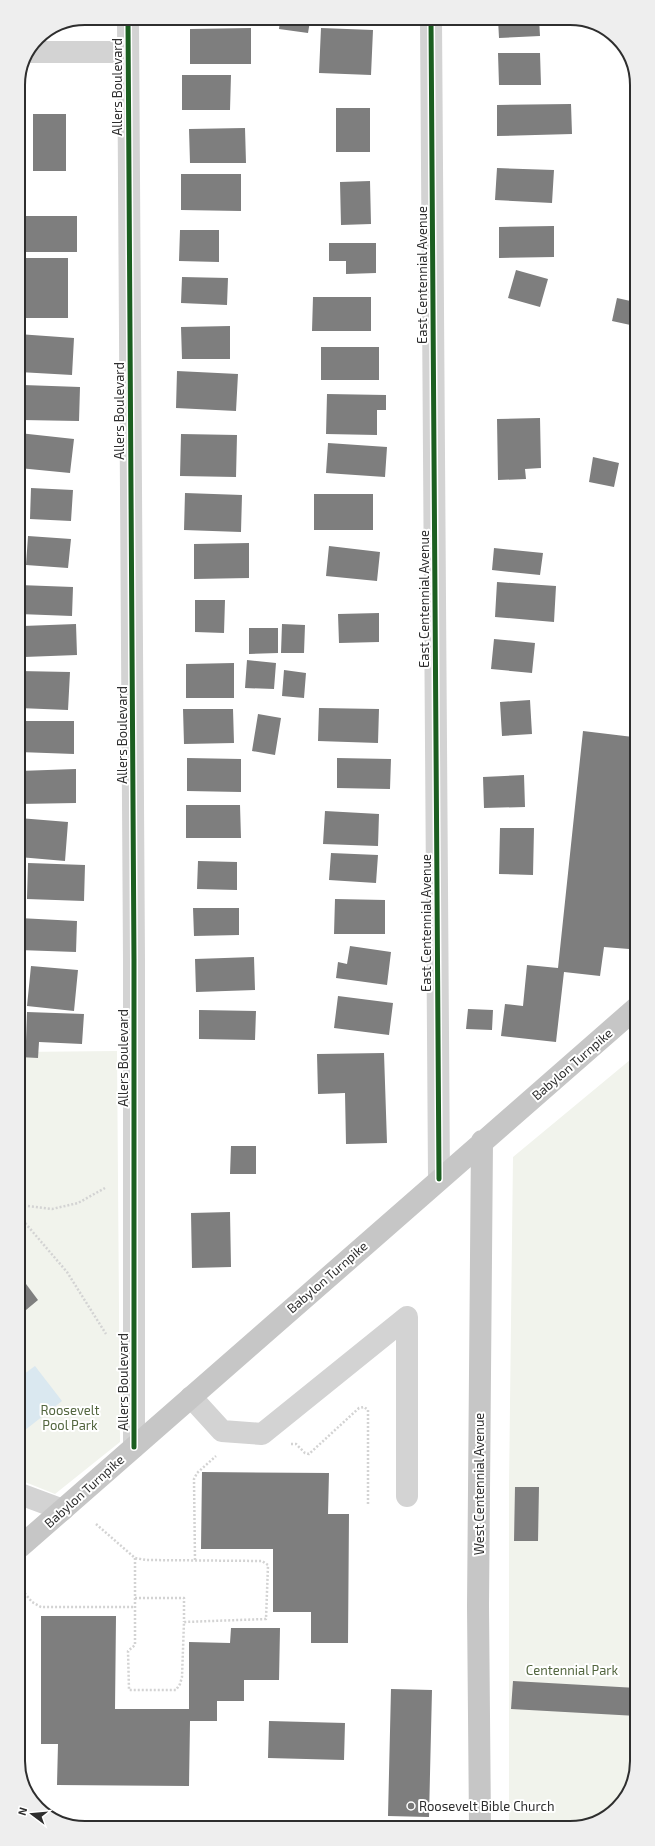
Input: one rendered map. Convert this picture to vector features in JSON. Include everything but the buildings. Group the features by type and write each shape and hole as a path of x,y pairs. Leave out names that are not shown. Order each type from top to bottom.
{"main road":[{"name":"Babylon Turnpike","path":"25,1543 482,1141 630,1013"},
{"name":"West Centennial Avenue","path":"480,1821 478,1606 482,1141"}],"street":[{"name":"Allers Boulevard","path":"128,25 134,959 134,1446"},
{"name":"East Centennial Avenue","path":"431,25 439,1179"},
{"path":"35,52 128,52"},
{"path":"190,1397 222,1431 262,1434 407,1317 407,1496"},
{"path":"25,1496 63,1510"}],"path":[{"path":"25,1206 52,1209 78,1203 106,1188"},
{"path":"25,1223 67,1272 106,1334"},
{"path":"286,1448 291,1443 296,1444 305,1453 309,1454 359,1408 364,1407 368,1410 368,1504"},
{"path":"195,1560 194,1479 197,1473 222,1451"},
{"path":"96,1524 136,1558 256,1560 262,1561 268,1565 266,1619 184,1622"},
{"path":"135,1598 184,1598 180,1684 176,1690 129,1690 128,1651 135,1645 135,1598 136,1558"},
{"path":"25,1594 32,1602 41,1607 135,1607"}],"green space":[{"name":"Roosevelt Pool Park","path":"117,1051 120,1442 55,1494 25,1482 25,1052"},
{"name":"Centennial Park","path":"630,1060 630,1760 627,1780 622,1791 609,1806 596,1815 585,1819 570,1821 509,1821 509,1486 513,1157"}],"shaded area":[{"path":"35,1366 62,1401 25,1430 25,1373"}],"cycle path":[{"path":"128,25 134,959 134,1447"},
{"path":"431,25 439,1179"}],"place":[{"name":"Roosevelt Bible Church","path":"411,1806"}]}
